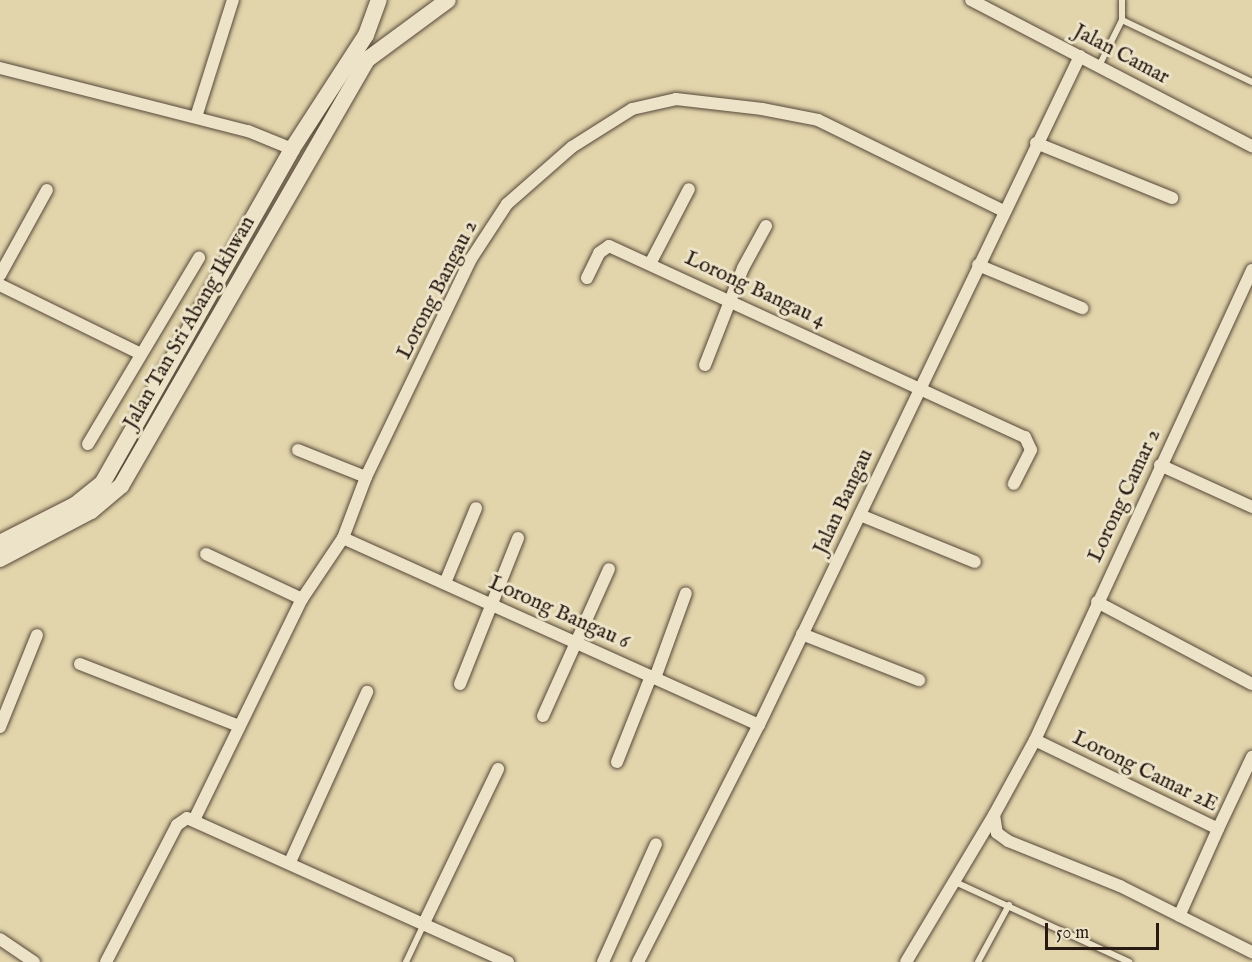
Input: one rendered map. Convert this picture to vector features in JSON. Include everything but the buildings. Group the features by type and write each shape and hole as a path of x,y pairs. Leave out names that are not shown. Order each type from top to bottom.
{"street":[{"path":"196,117 233,0"},
{"path":"362,55 379,0"},
{"path":"362,55 448,0"},
{"name":"Jalan Camar","path":"971,0 1252,146"},
{"name":"Jalan Tan Sri Abang Ikhwan","path":"0,543 75,505 103,482 292,149 362,55"},
{"name":"Jalan Tan Sri Abang Ikhwan","path":"0,559 91,511 121,486 362,55"},
{"name":"Jalan Bangau","path":"638,962 759,724 1036,143 1080,56"},
{"path":"0,68 196,117 279,141 292,149"},
{"name":"Lorong Bangau 2","path":"195,818 302,599 343,538 366,477 471,259 507,204 572,147 633,109 676,99 818,120 1004,211"},
{"path":"1036,143 1172,198"},
{"path":"651,262 689,189"},
{"path":"0,275 47,190"},
{"path":"705,365 730,302 766,226"},
{"name":"Lorong Bangau 4","path":"587,278 598,253 609,246 651,262 730,302 919,388 1032,443 1014,484"},
{"path":"88,444 139,353 199,258"},
{"path":"978,264 1082,309"},
{"name":"Lorong Camar 2","path":"906,962 952,880 994,815 1035,740 1252,270"},
{"path":"0,285 139,353"},
{"path":"298,450 366,477"},
{"path":"1160,465 1252,507"},
{"path":"445,583 476,508"},
{"path":"860,515 975,562"},
{"name":"Lorong Bangau 6","path":"343,538 759,724"},
{"path":"460,684 518,538"},
{"path":"206,554 302,599"},
{"path":"543,716 609,569"},
{"path":"617,762 686,593"},
{"path":"1097,602 1252,684"},
{"path":"802,634 919,680"},
{"path":"0,727 37,635"},
{"path":"80,664 239,726"},
{"path":"290,862 367,692"},
{"name":"Lorong Camar 2E","path":"1035,740 1218,830 1179,916"},
{"path":"1218,830 1252,757"},
{"path":"424,923 498,769"},
{"path":"994,815 997,833 1008,841 1120,886 1252,952"},
{"path":"106,962 177,825 195,818 508,962"},
{"path":"603,962 656,844"},
{"path":"0,939 34,962"}],"lane":[{"path":"1099,66 1122,20 1122,0"},
{"path":"1122,20 1252,82"},
{"path":"952,880 1130,962"},
{"path":"978,962 1009,905"},
{"path":"406,962 424,923"}]}
